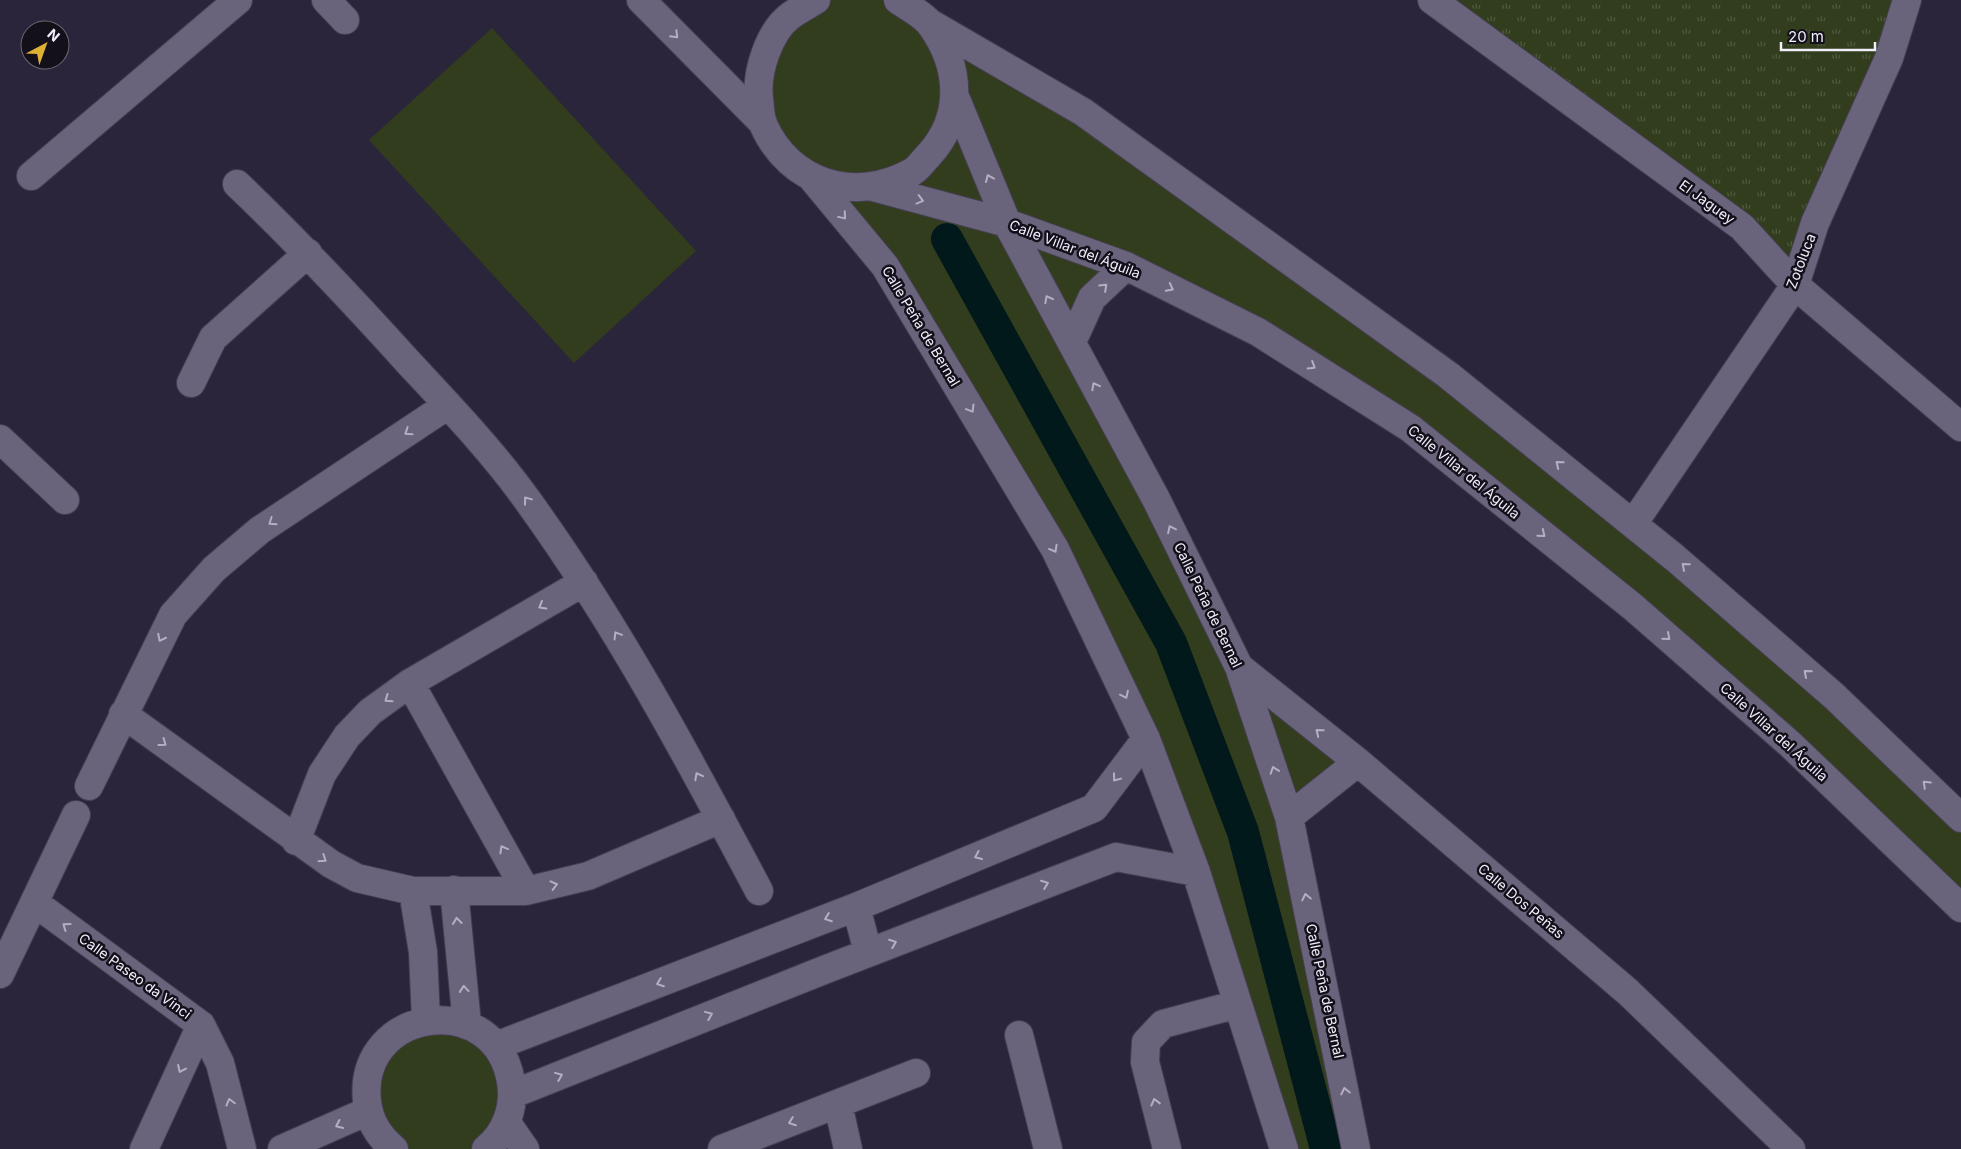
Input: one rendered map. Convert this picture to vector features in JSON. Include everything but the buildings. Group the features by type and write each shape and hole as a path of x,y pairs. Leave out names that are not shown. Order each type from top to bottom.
{"street":[{"path":"31,176 238,0"},
{"path":"326,0 345,20"},
{"path":"641,0 763,123 782,155 812,178 842,188 873,187 913,172 942,140 956,99 950,58 930,23"},
{"path":"763,123 758,85 767,48 789,17 816,0"},
{"path":"898,0 930,23 1100,124 1448,375 1633,524 1834,696 1961,818"},
{"name":"El Jaguey","path":"1432,0 1742,227 1795,285 1961,427"},
{"name":"Zotoluca","path":"1633,524 1795,285 1815,223 1889,58 1907,0"},
{"name":"Calle Peña de Bernal","path":"956,99 1007,223 1156,499 1239,667 1289,816 1359,1145"},
{"name":"Calle Peña de Bernal","path":"812,178 886,266 1050,541 1146,739 1196,872 1284,1149"},
{"path":"237,184 308,252 448,405 526,499 584,582 659,705 758,891"},
{"name":"Calle Villar del Águila","path":"873,187 1007,223 1126,266 1258,332 1410,428 1633,607 1775,731 1961,908"},
{"path":"191,383 213,338 308,252"},
{"path":"1072,342 1092,298 1126,266"},
{"path":"89,786 173,616 214,569 260,530 448,405"},
{"path":"0,439 65,500"},
{"path":"296,841 322,774 347,736 370,712 410,683 584,582"},
{"name":"Calle Dos Peñas","path":"1239,667 1358,762 1628,992 1791,1149"},
{"path":"410,683 526,891"},
{"path":"123,714 330,864 357,878 413,891 526,891 588,876 721,819"},
{"path":"496,1046 856,907 1094,808 1146,739"},
{"path":"1289,816 1358,762"},
{"path":"0,974 76,815"},
{"path":"513,1094 868,952 1116,857 1196,872"},
{"path":"454,890 467,1024"},
{"path":"413,891 423,952 426,1020"},
{"name":"Calle Paseo da Vinci","path":"35,903 201,1025 220,1063 242,1149"},
{"path":"856,907 868,952"},
{"path":"1166,1149 1146,1062 1146,1042 1164,1024 1238,1004"},
{"path":"382,1147 368,1111 366,1087 371,1063 384,1043 404,1028 426,1020 453,1020 467,1024 483,1033 496,1046 509,1068 513,1094 507,1123 494,1142 486,1149"},
{"path":"144,1149 201,1025"},
{"path":"1019,1035 1048,1149"},
{"path":"722,1149 916,1073"},
{"path":"838,1104 848,1149"},
{"path":"282,1149 368,1111"},
{"path":"507,1123 525,1149"}],"green space":[{"path":"816,0 898,0 1448,375 1961,818 1961,908 1410,428 1126,266 1072,342 1239,667 1358,762 1289,817 1366,1149 1284,1149 1146,739 885,266 763,123 767,47"},
{"path":"1432,0 1907,0 1795,285"},
{"path":"492,28 696,251 574,363 369,140"},
{"path":"440,1019 509,1068 486,1149 394,1149 385,1142 371,1063"}],"waterway":[{"path":"947,239 1171,643 1243,832 1326,1149"}]}
